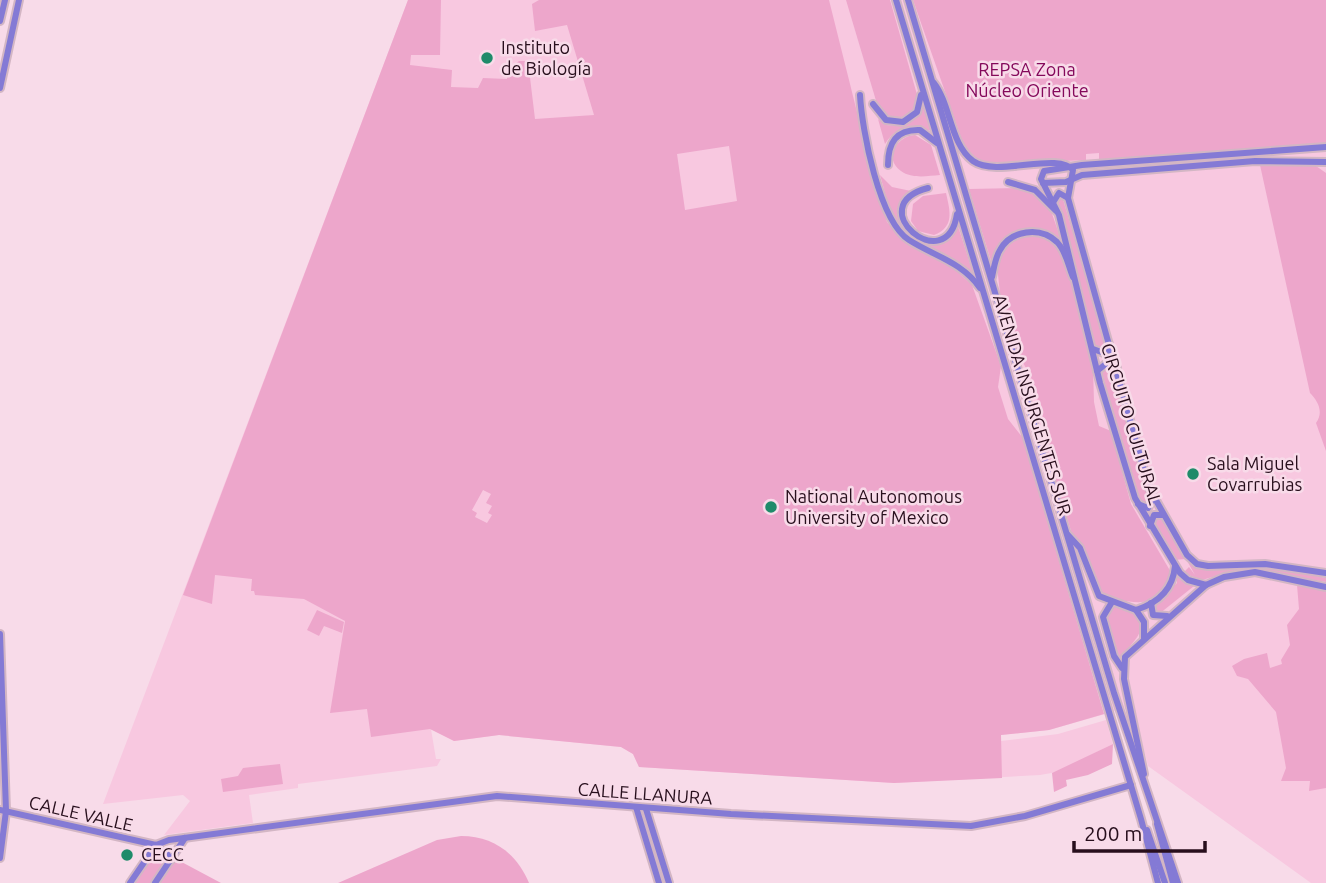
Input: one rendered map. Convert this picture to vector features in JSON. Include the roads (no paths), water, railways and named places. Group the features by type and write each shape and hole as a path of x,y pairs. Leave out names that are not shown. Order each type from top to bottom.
{"street":[{"path":"0,21 5,0"},
{"path":"0,88 19,0"},
{"name":"AVENIDA INSURGENTES SUR","path":"896,0 1131,785 1165,883"},
{"name":"AVENIDA INSURGENTES SUR","path":"908,0 1066,533 1178,883"},
{"path":"873,104 889,121 911,119 921,103 918,72"},
{"path":"931,79 943,97 962,149 976,163 991,168 1060,163 1071,167"},
{"path":"860,95 864,126 893,222 910,241 966,271 986,299"},
{"path":"888,165 890,144 899,134 908,131 926,132 940,150"},
{"path":"1323,147 1071,167 1044,171 1043,183 1066,182 1082,175 1252,161 1326,162"},
{"path":"1310,161 1312,153 1323,147"},
{"name":"CIRCUITO CULTURAL","path":"1071,167 1073,178 1068,198 1153,497 1187,555 1197,564 1265,564 1326,573"},
{"path":"1008,182 1035,190 1059,215"},
{"name":"CIRCUITO CULTURAL","path":"1043,183 1059,215 1078,284 1097,371 1137,503 1175,566 1188,580 1206,585"},
{"path":"928,188 912,194 904,205 904,220 913,235 925,240 943,238 954,227 958,209"},
{"path":"1054,201 1059,193 1068,198"},
{"path":"991,279 1003,245 1017,235 1034,232 1048,236 1060,246 1078,284"},
{"path":"1092,348 1100,354 1107,351 1109,344"},
{"path":"1097,371 1107,363 1118,370"},
{"path":"1137,503 1148,508 1153,497"},
{"path":"1151,528 1150,519 1159,514 1164,515"},
{"path":"1066,533 1080,548 1098,596 1136,610 1144,622 1144,638"},
{"path":"1136,610 1152,603 1172,585 1175,566"},
{"path":"1122,667 1128,652 1206,585 1224,577 1255,572 1326,587"},
{"path":"1112,602 1103,617 1114,656 1122,667 1142,755 1144,781"},
{"path":"1152,603 1153,615 1169,616"},
{"path":"0,634 3,773 0,858"},
{"name":"CALLE LLANURA","path":"154,848 185,838 497,796 646,809 966,827 1025,816 1131,785"},
{"path":"636,807 659,883"},
{"path":"646,809 669,883"},
{"name":"CALLE VALLE","path":"3,811 154,848"},
{"name":"AVENIDA INSURGENTES SUR","path":"1156,817 1173,883"},
{"name":"AVENIDA INSURGENTES SUR","path":"1142,818 1158,883"},
{"path":"642,829 652,827"},
{"path":"155,883 185,838"},
{"path":"130,883 154,848 165,851 171,860"}],"place":[{"name":"Instituto de Biología","path":"487,58"},
{"name":"Sala Miguel Covarrubias","path":"1193,474"},
{"name":"National Autonomous University of Mexico","path":"771,507"},
{"name":"CECC","path":"127,855"}],"park label":[{"name":"REPSA Zona Núcleo Oriente","path":"1027,80"}]}
